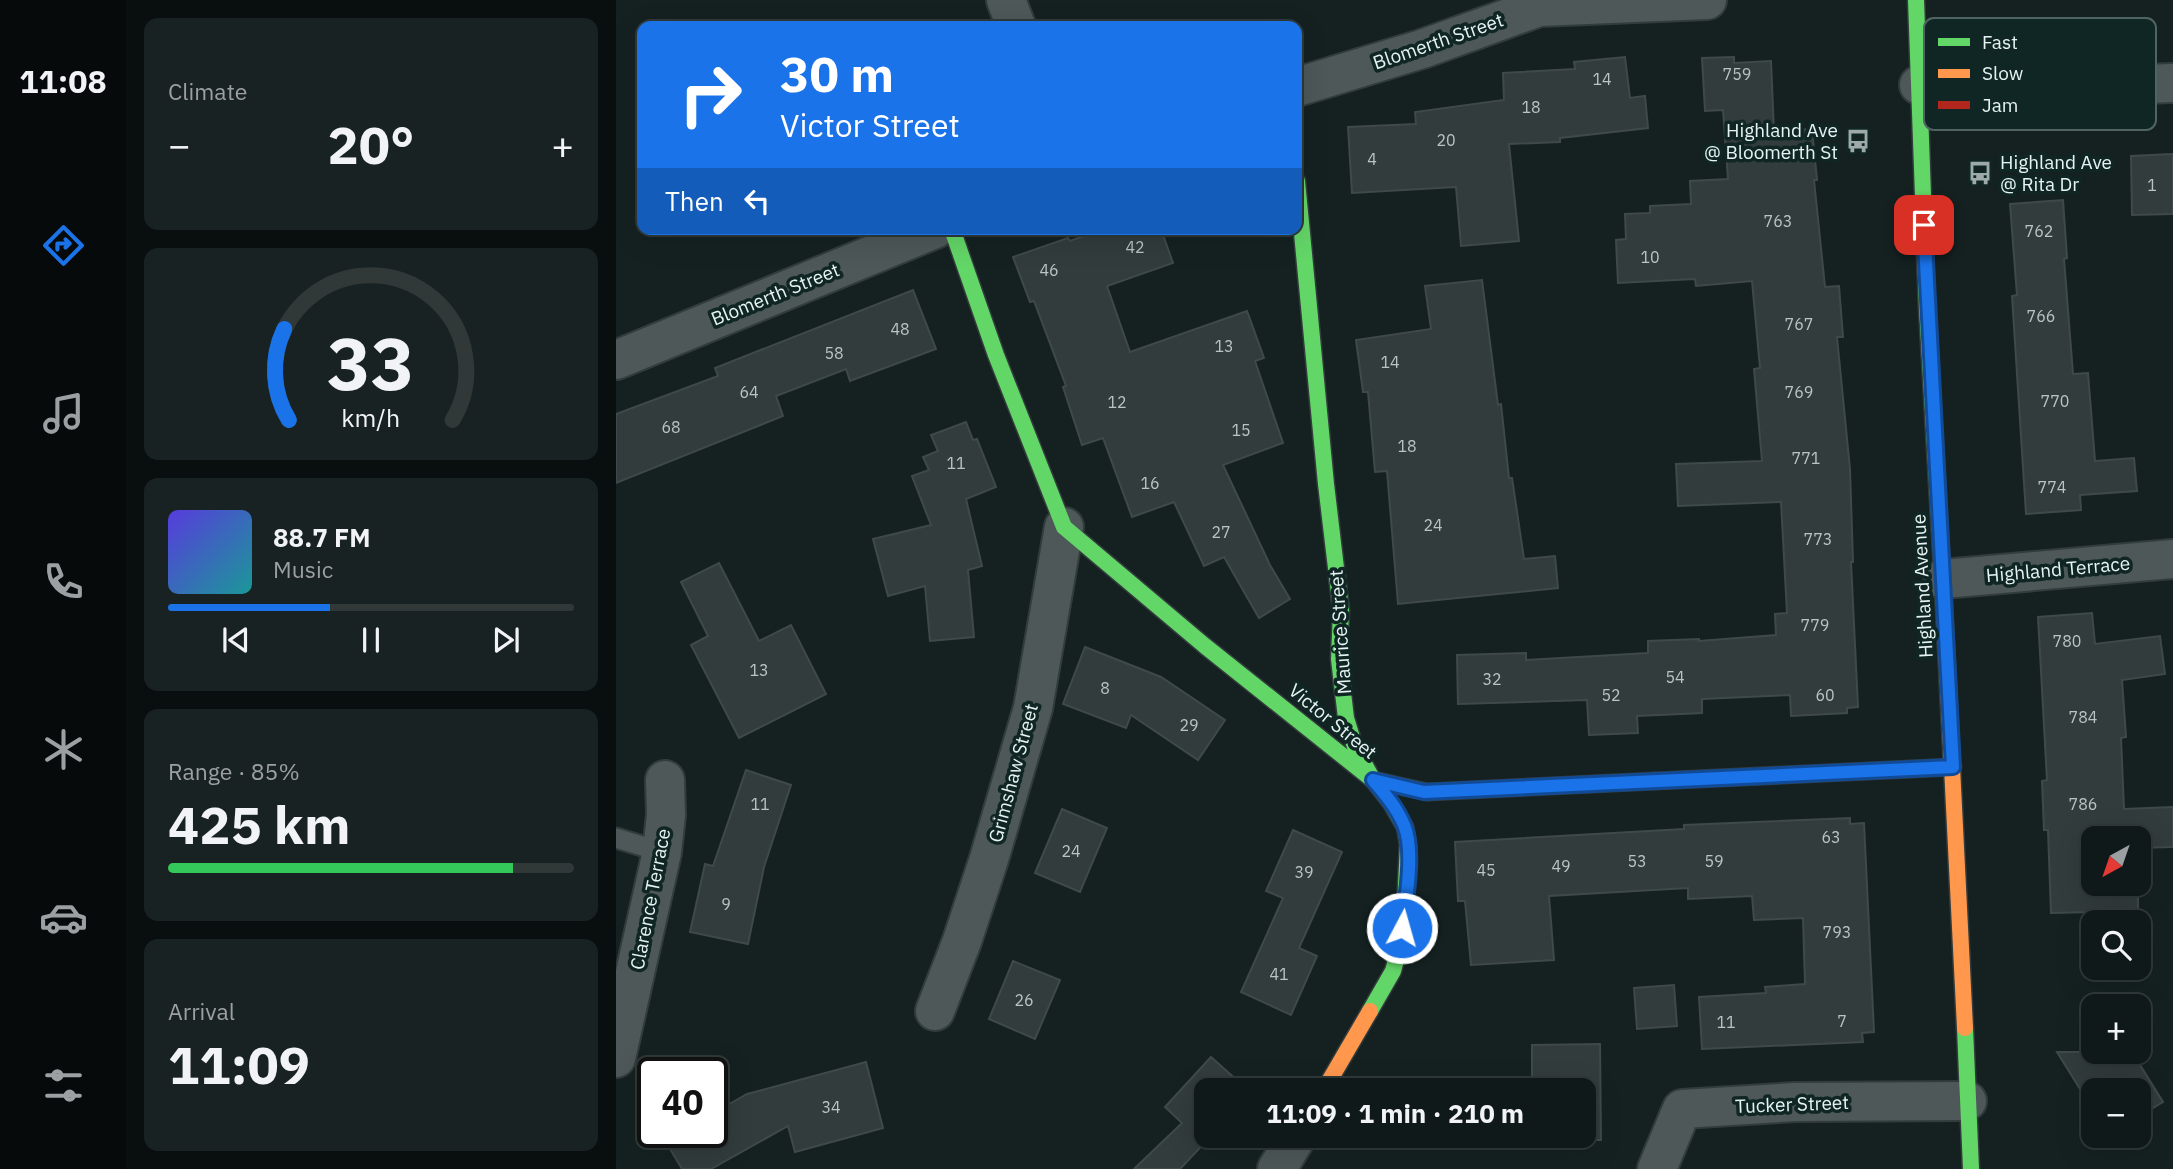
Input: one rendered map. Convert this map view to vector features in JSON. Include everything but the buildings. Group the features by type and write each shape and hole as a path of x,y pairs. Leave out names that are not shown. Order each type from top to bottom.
{"street":[{"path":"1006,0 1014,21"},
{"name":"Blomerth Street","path":"1302,85 1422,48 1539,7 1707,0"},
{"name":"Highland Avenue","path":"1916,0 1927,308 1953,767 1971,1169"},
{"path":"1919,85 1924,85"},
{"name":"Blomerth Street","path":"616,360 920,235"},
{"name":"Victor Street","path":"955,235 996,355 1064,527 1205,646 1373,780 1424,792 1953,767"},
{"name":"Maurice Street","path":"1302,235 1325,484 1341,610 1339,659 1346,718 1355,747 1373,780 1405,827 1408,867 1399,949 1392,971 1382,993 1331,1078"},
{"name":"Grimshaw Street","path":"935,1011 989,859 1032,708 1064,527"},
{"name":"Highland Terrace","path":"1943,579 2173,559"},
{"name":"Clarence Terrace","path":"616,1058 662,852 666,815 665,780"},
{"name":"Tucker Street","path":"1657,1169 1682,1109 1795,1102 1967,1101"},
{"path":"1277,1169 1290,1148"}],"lane":[{"path":"616,838 662,852"}],"traffic: fast":[{"path":"1916,0 1927,308 1943,586"},
{"path":"1302,233 1341,610 1339,659 1346,718 1355,747 1373,780 1405,827 1408,844 1405,906 1399,949 1393,971 1370,1011"},
{"path":"954,235 996,355 1064,527 1205,646 1373,780 1427,792"},
{"path":"1965,1028 1971,1169"}],"traffic: slow":[{"path":"1943,586 1965,1028"},
{"path":"1655,781 1953,767"},
{"path":"1331,1078 1370,1011"}],"traffic: jam":[{"path":"1427,792 1655,781"}],"place":[{"name":"Highland Ave @ Bloomerth St","path":"1858,141"},
{"name":"Highland Ave @ Rita Dr","path":"1980,173"}],"route":[{"path":"1402,928 1408,867 1405,827 1373,780 1402,789 1424,792 1953,767 1924,225"}]}
